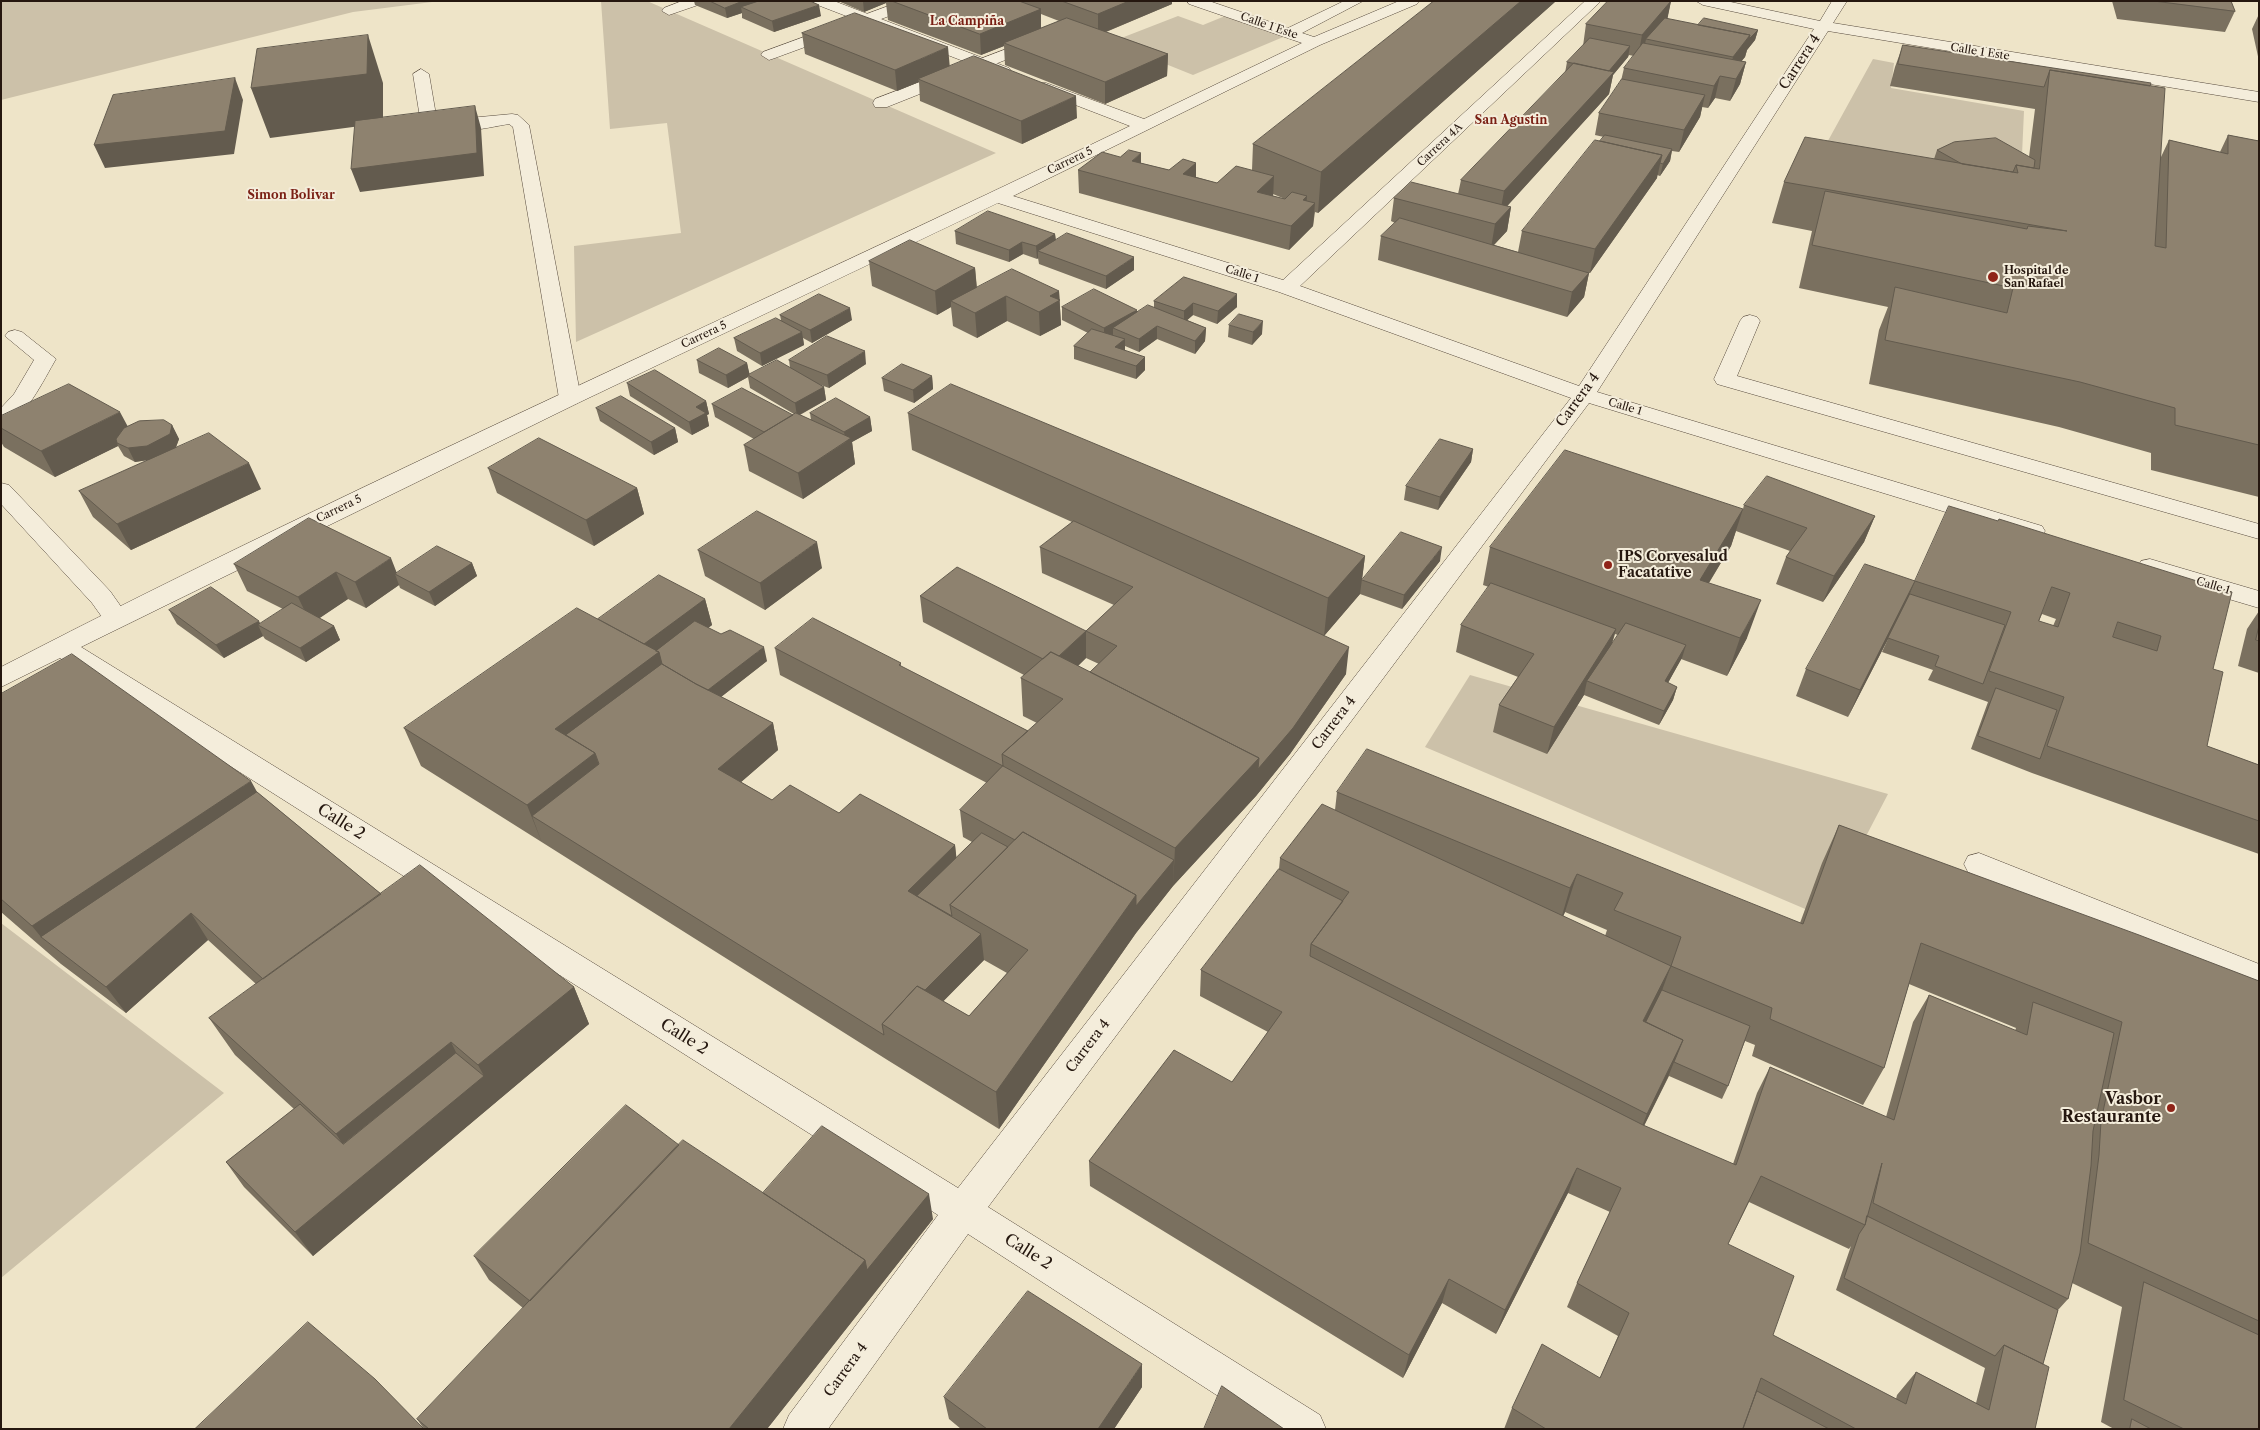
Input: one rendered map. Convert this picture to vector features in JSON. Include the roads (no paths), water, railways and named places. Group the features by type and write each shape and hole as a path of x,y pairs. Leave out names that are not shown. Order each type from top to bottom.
{"street":[{"path":"669,11 696,1"},
{"path":"820,1 1144,125"},
{"path":"769,55 918,1"},
{"name":"Calle 1 Este","path":"1194,1 1315,42"},
{"path":"1289,33 1356,1"},
{"name":"Carrera 5","path":"1,678 116,618 570,398 997,197 1315,42 1412,1"},
{"name":"Carrera 4A","path":"1286,288 1594,1"},
{"name":"Calle 1 Este","path":"1702,1 1823,26 2259,97"},
{"name":"Carrera 4","path":"803,1429 963,1211 1584,394 1840,1"},
{"path":"881,103 1052,36"},
{"path":"422,74 429,124 438,128 512,119 521,125 570,398"},
{"name":"Calle 1","path":"997,197 1286,288 1584,394 2050,536"},
{"path":"1750,321 1725,379 2259,532"},
{"path":"1,421 23,397 45,359 14,336"},
{"path":"1,490 101,597 116,618"},
{"name":"Calle 1","path":"2126,560 2259,600"},
{"name":"Calle 2","path":"61,648 963,1211 1306,1429"},
{"path":"1979,864 2259,978"}],"place":[{"name":"Hospital de San Rafael","path":"1993,277"},
{"name":"IPS Corvesalud Facatative","path":"1608,565"},
{"name":"Vasbor Restaurante","path":"2171,1108"}],"district":[{"name":"La Campiña","path":"967,22"},
{"name":"San Agustin","path":"1511,121"},
{"name":"Simon Bolivar","path":"291,196"}]}
